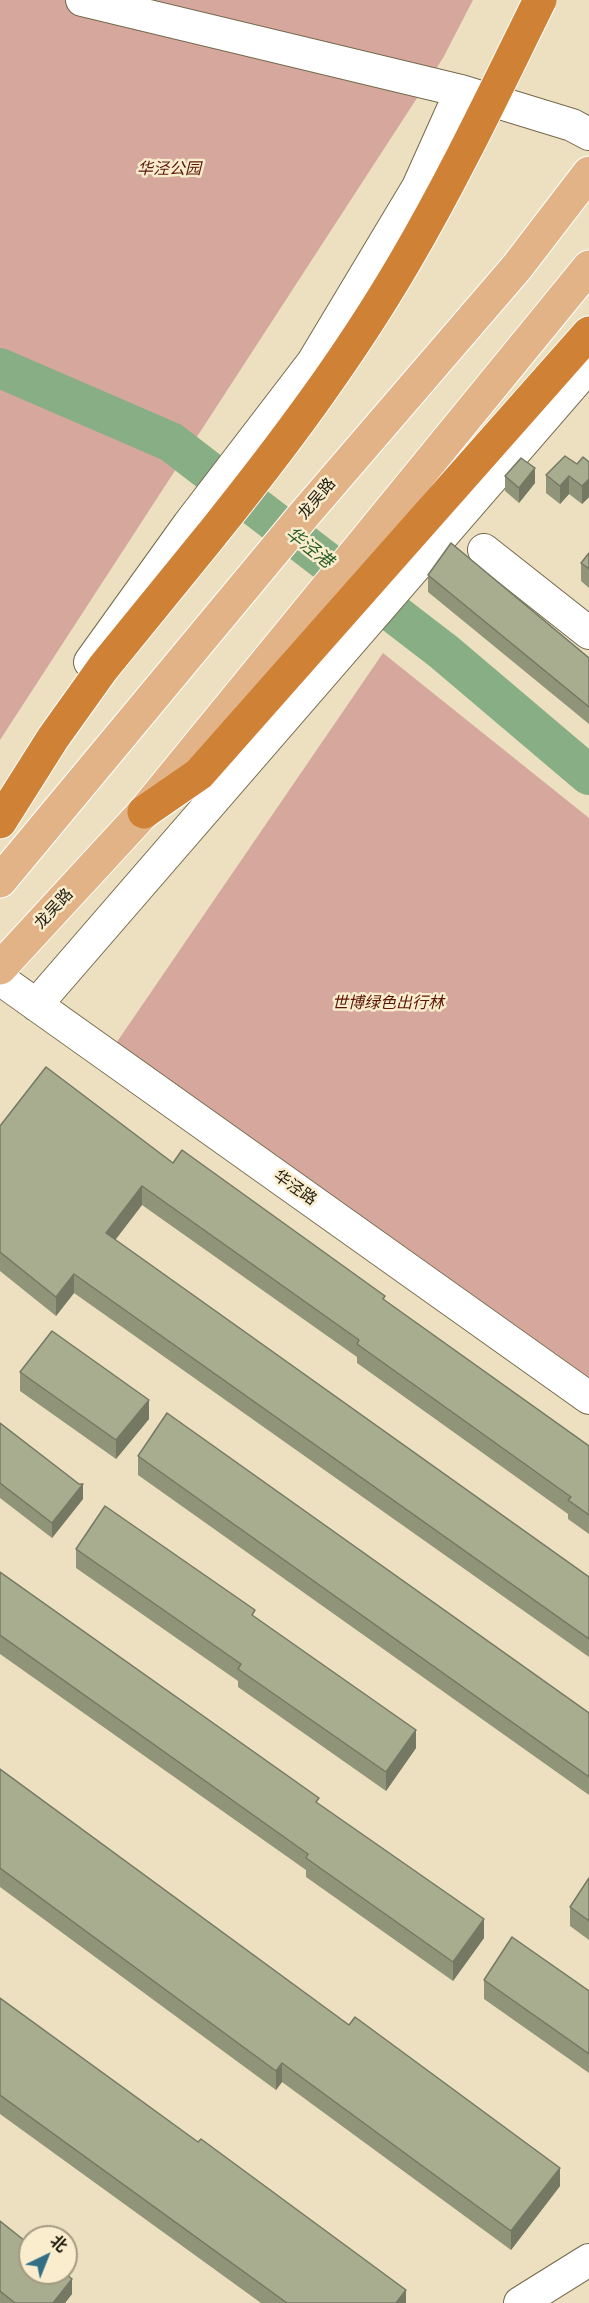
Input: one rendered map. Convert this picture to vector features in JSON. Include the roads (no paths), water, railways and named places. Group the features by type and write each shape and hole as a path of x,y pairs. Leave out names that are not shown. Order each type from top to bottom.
{"highway":[{"path":"0,822 85,693 313,403 404,264 444,192 540,0"},
{"path":"144,812 199,774 589,333"}],"main road":[{"name":"龙吴路","path":"0,881 303,516 516,267 589,173"},
{"path":"334,621 354,554 589,267"},
{"name":"龙吴路","path":"0,968 144,812"}],"street":[{"path":"82,0 461,91 572,125 589,134"},
{"path":"0,792 189,524 313,362 418,187 461,91"},
{"path":"36,1005 334,621 396,589 589,366"},
{"path":"484,550 589,633"},
{"name":"华泾路","path":"0,979 589,1398"},
{"path":"520,2303 589,2260"}],"waterway":[{"name":"华泾港","path":"0,368 171,442 444,652 589,775"}],"park label":[{"name":"华泾公园","path":"169,169"},
{"name":"世博绿色出行林","path":"388,1003"}]}
